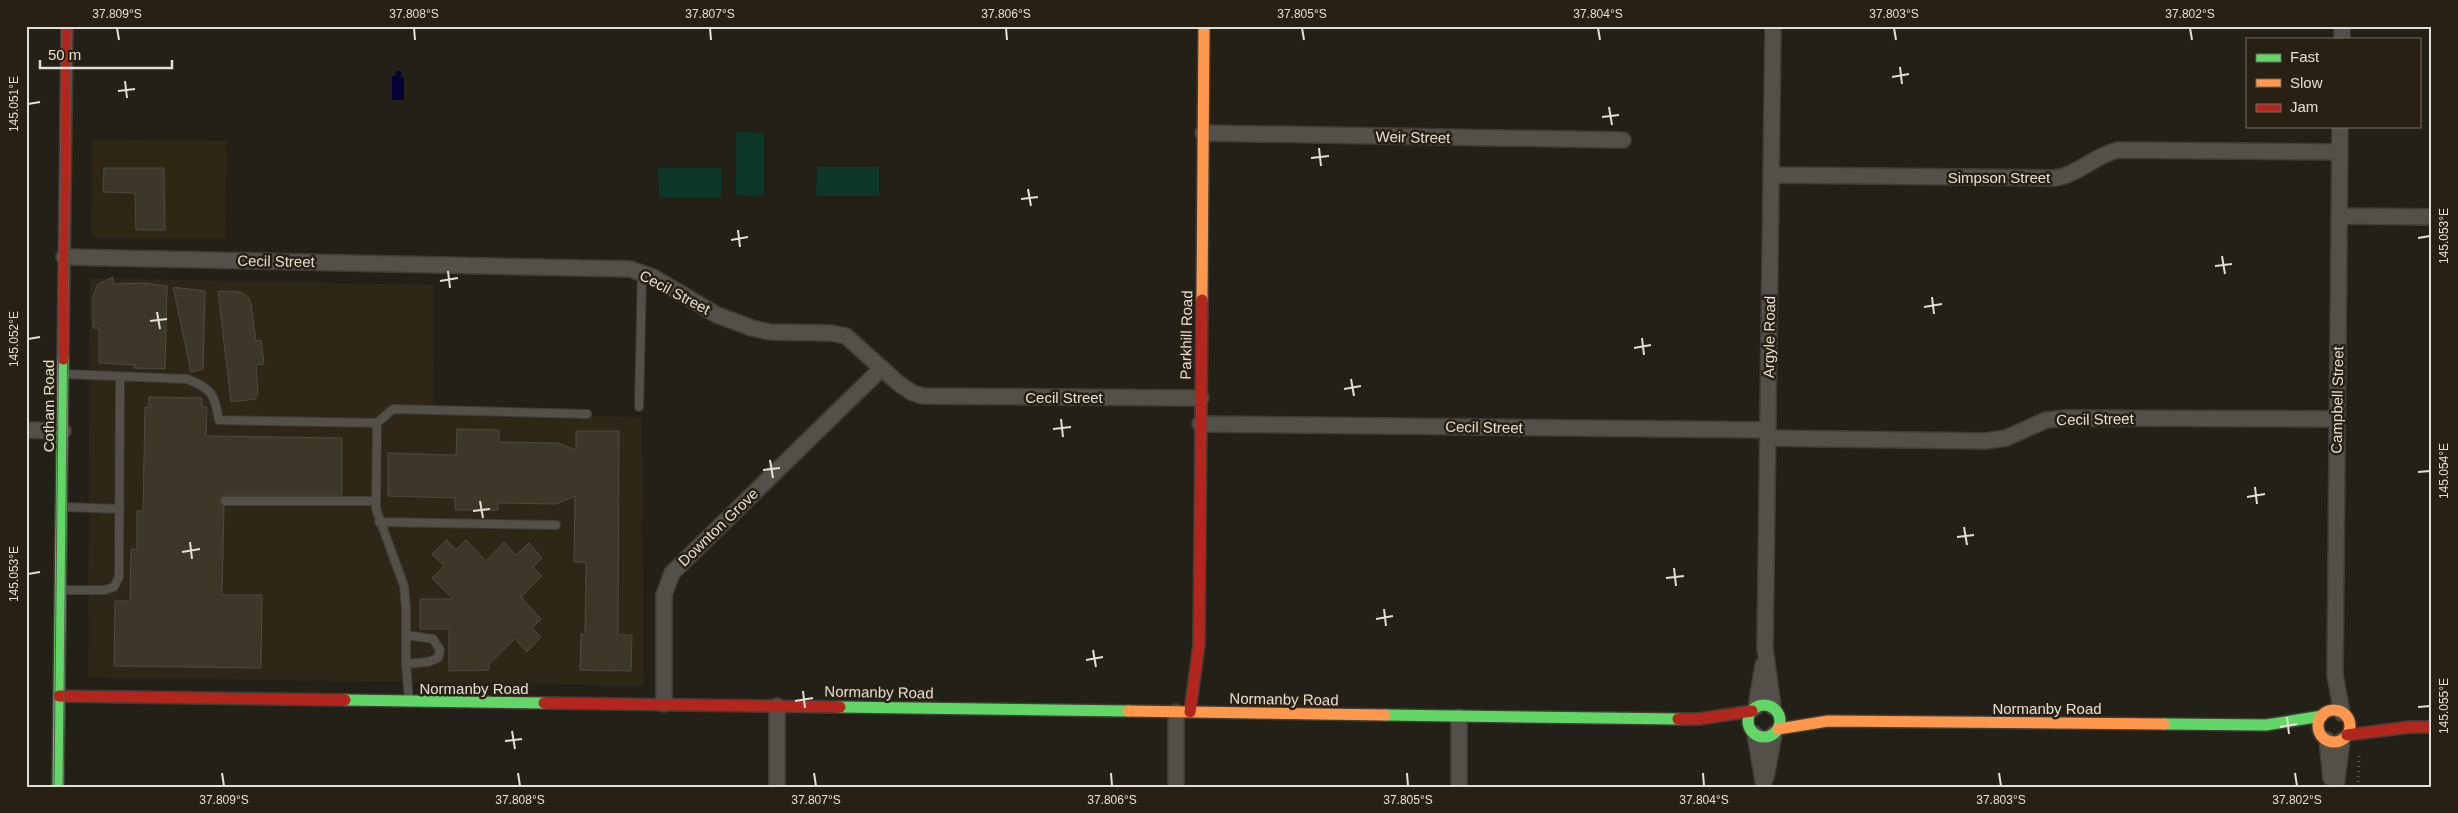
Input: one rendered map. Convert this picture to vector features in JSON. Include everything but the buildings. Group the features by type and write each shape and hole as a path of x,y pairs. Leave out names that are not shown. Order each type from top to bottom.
{"street":[{"name":"Cotham Road","path":"58,787 67,26"},
{"name":"Parkhill Road","path":"1204,26 1199,644 1206,704"},
{"name":"Argyle Road","path":"1754,709 1765,648 1773,26"},
{"name":"Campbell Street","path":"2334,715 2340,128"},
{"name":"Weir Street","path":"1203,133 1623,140"},
{"name":"Simpson Street","path":"1771,175 2055,178 2068,175 2108,153 2118,150 2340,152"},
{"path":"2340,216 2432,217"},
{"name":"Cecil Street","path":"64,257 618,268 642,272 717,314 752,328 770,332 831,333 846,336 913,393 934,397 1200,398"},
{"name":"Downton Grove","path":"664,704 664,595 672,573 882,368"},
{"name":"Cecil Street","path":"1200,424 1768,434 1986,441 2006,438 2037,423 2067,418 2337,419"},
{"path":"26,430 62,431"},
{"name":"Parkhill Road","path":"1183,712 1199,644"},
{"name":"Argyle Road","path":"1765,648 1784,711"},
{"name":"Normanby Road","path":"59,696 1183,712 1206,704 1459,716 1699,719 1754,709 1765,704 1784,711 1828,721 2266,725 2334,715 2410,727"},
{"path":"777,706 777,787"},
{"path":"1754,709 1744,729 1764,787"},
{"path":"1764,787 1776,732 1784,711"},
{"path":"1176,787 1183,712"},
{"path":"2334,715 2349,726 2334,737 2318,725 2334,715"},
{"path":"1458,787 1459,716"},
{"name":"Normanby Road","path":"1699,719 1744,729 1764,737 1776,732 1828,721"},
{"name":"Normanby Road","path":"2266,725 2334,737 2410,727 2432,727"},
{"path":"2332,787 2334,737"},
{"path":"2334,737 2336,787"}],"lane":[{"path":"639,407 642,272"},
{"path":"63,374 187,379 204,386 214,394 219,420 377,423 392,409 587,414"},
{"path":"61,590 105,590 117,583 120,570 120,377"},
{"path":"377,423 375,501 379,522 404,586 406,664 410,702"},
{"path":"225,501 375,501"},
{"path":"62,507 120,509"},
{"path":"379,522 556,525"},
{"path":"406,635 434,639 440,650 438,658 434,661 406,664"}],"path":[{"path":"2358,787 2359,754"}],"shaded area":[{"path":"396,71 401,71 401,77 404,77 404,100 392,100 392,76 395,76"},
{"path":"92,140 227,141 225,239 95,238 91,234"},
{"path":"90,278 434,285 433,406 591,411 591,416 642,417 644,686 88,677"}],"green space":[{"path":"736,132 764,133 764,196 736,195"},
{"path":"817,167 879,167 879,196 816,196"},
{"path":"658,168 721,168 721,197 659,197"}],"tram line":[{"path":"54,787 62,26"},
{"path":"63,787 71,26"}],"traffic: fast":[{"path":"58,787 63,359"},
{"path":"345,700 544,703"},
{"path":"1764,705 1770,706 1775,710 1779,715 1780,721 1779,727 1775,732 1770,736 1764,737 1758,736 1753,732 1749,727 1748,721 1749,715 1753,710 1758,706 1764,705"},
{"path":"840,707 1128,711"},
{"path":"1385,715 1678,719"},
{"path":"2164,724 2266,725 2322,716"}],"traffic: slow":[{"path":"1202,300 1204,26"},
{"path":"2334,710 2345,715 2350,726 2345,737 2334,742 2323,737 2318,726 2323,715 2334,710"},
{"path":"1128,711 1385,715"},
{"path":"1778,729 1828,721 2164,724"}],"traffic: jam":[{"path":"63,359 67,26"},
{"path":"1190,712 1199,644 1202,300"},
{"path":"59,696 345,700"},
{"path":"544,703 840,707"},
{"path":"1678,719 1699,719 1752,711"},
{"path":"2347,735 2410,727 2432,727"}]}
